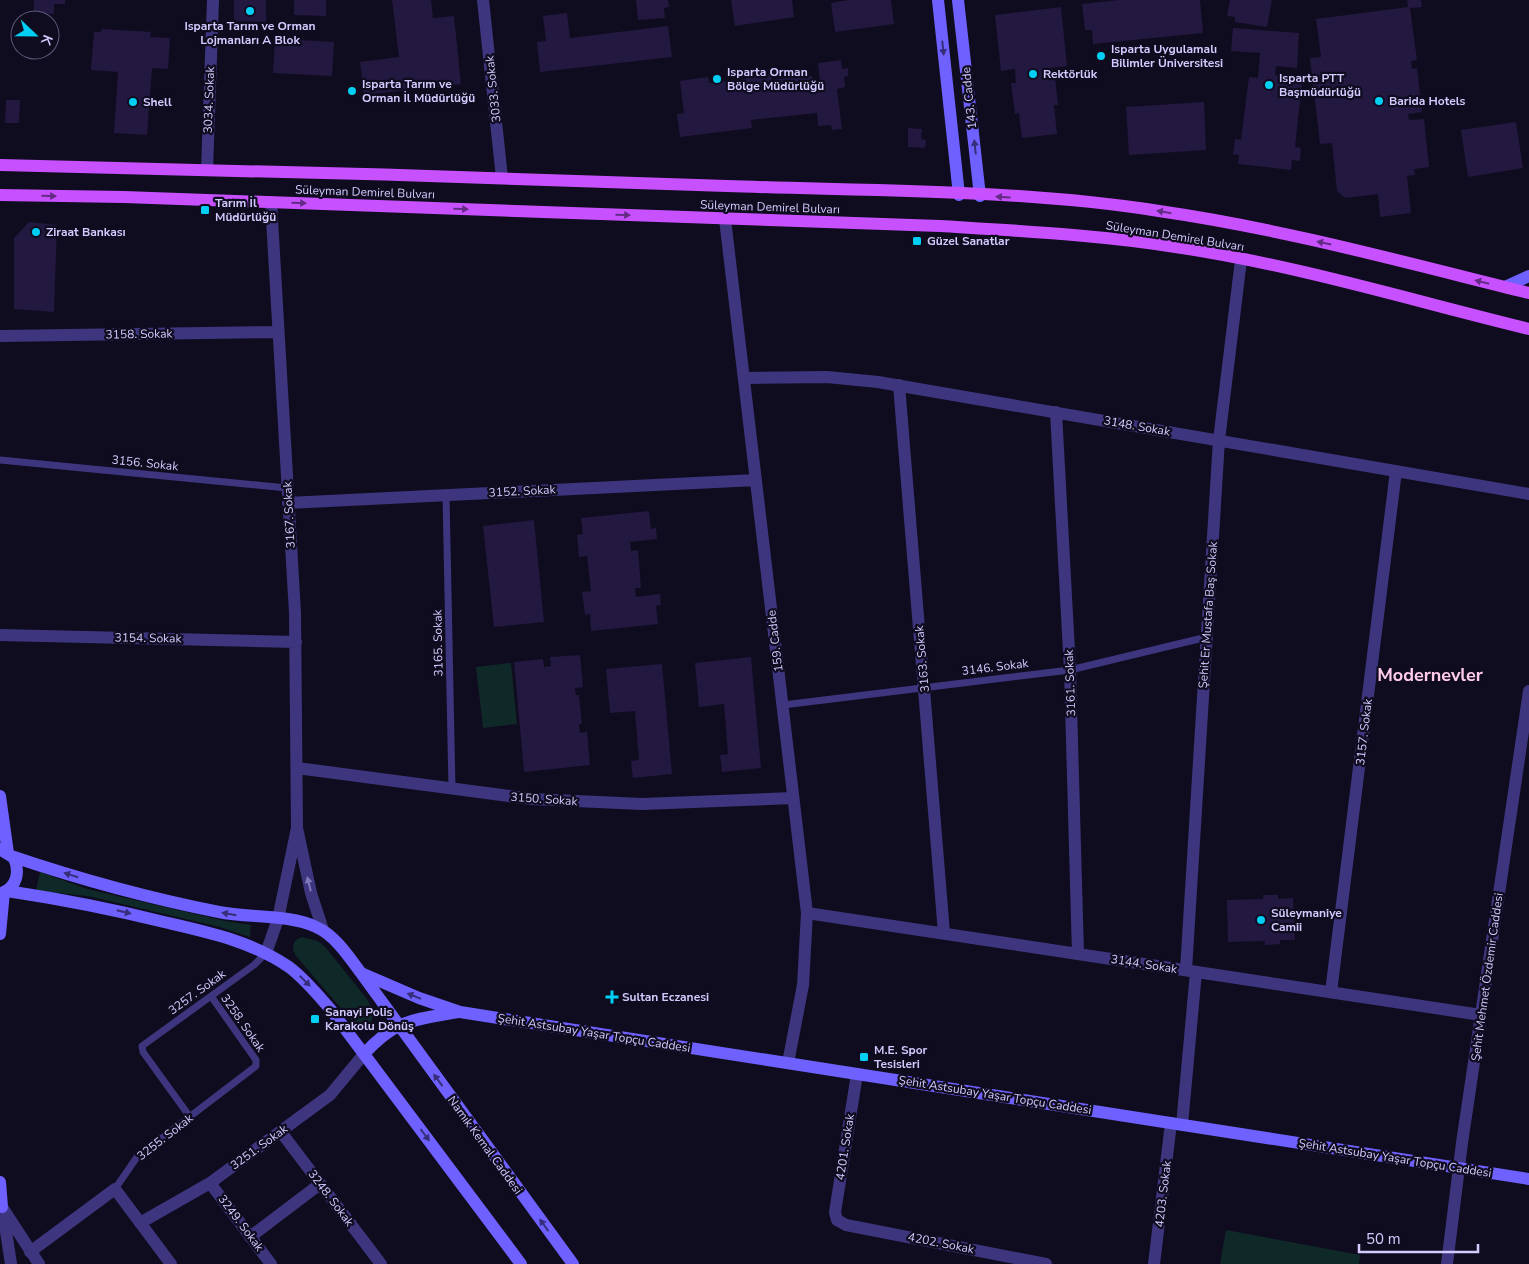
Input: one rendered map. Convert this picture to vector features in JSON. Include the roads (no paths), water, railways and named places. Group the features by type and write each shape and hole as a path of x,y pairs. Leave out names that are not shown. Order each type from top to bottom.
{"main road":[{"path":"0,165 502,178 959,194 1096,203 1168,212 1331,245 1529,293"},
{"name":"Süleyman Demirel Bulvarı","path":"0,195 271,202 940,226 1071,234 1184,248 1529,328"}],"street":[{"name":"3034. Sokak","path":"207,170 213,0"},
{"name":"3033. Sokak","path":"483,0 502,178"},
{"name":"143. Cadde","path":"938,0 959,194"},
{"name":"143. Cadde","path":"958,0 980,196"},
{"name":"3167. Sokak","path":"266,953 278,919 297,828 296,642 271,202"},
{"name":"159. Cadde","path":"725,219 807,913 804,977 788,1063"},
{"name":"Şehit Er Mustafa Baş Sokak","path":"1177,1124 1191,971 1207,637 1219,440 1241,260"},
{"path":"1505,287 1529,276"},
{"name":"3158. Sokak","path":"0,336 278,332"},
{"name":"3148. Sokak","path":"744,378 827,377 899,385 1529,494"},
{"name":"3163. Sokak","path":"899,385 944,933"},
{"name":"3161. Sokak","path":"1056,412 1070,670 1078,954"},
{"name":"3157. Sokak","path":"1331,992 1396,471"},
{"name":"3152. Sokak","path":"288,503 756,480"},
{"name":"3154. Sokak","path":"0,635 296,642"},
{"name":"Şehit Mehmet Özdemir Caddesi","path":"1447,1264 1459,1168 1529,690"},
{"name":"3150. Sokak","path":"297,768 452,790 532,799 613,804 794,798"},
{"path":"0,796 6,852 17,866 16,881 4,892 0,934"},
{"name":"3167. Sokak","path":"297,828 311,894 323,930"},
{"name":"Şehit Astsubay Yaşar Topçu Caddesi","path":"6,852 98,884 202,908 306,923 323,930 361,973 398,1025"},
{"path":"4,892 100,906 201,930 266,953 302,977 331,1010 521,1264"},
{"name":"3144. Sokak","path":"807,913 1481,1015"},
{"name":"Şehit Astsubay Yaşar Topçu Caddesi","path":"361,973 419,998 460,1012 1529,1179"},
{"name":"Şehit Astsubay Yaşar Topçu Caddesi","path":"364,1054 380,1037 398,1025 460,1012"},
{"name":"Namık Kemal Caddesi","path":"398,1025 573,1264"},
{"name":"3251. Sokak","path":"140,1223 210,1183 281,1132 330,1095 364,1054"},
{"name":"4201. Sokak","path":"837,1220 836,1212 857,1074"},
{"name":"4203. Sokak","path":"1154,1264 1177,1124"},
{"name":"3248. Sokak","path":"281,1132 381,1264"},
{"path":"0,1182 1,1205 11,1264"},
{"name":"3249. Sokak","path":"210,1183 271,1264"},
{"path":"250,1237 320,1184"},
{"path":"115,1188 170,1264"},
{"name":"3255. Sokak","path":"30,1252 115,1188"},
{"path":"1,1205 39,1264"},
{"name":"4202. Sokak","path":"837,1220 846,1225 1046,1264"}],"lane":[{"name":"3156. Sokak","path":"0,460 287,488"},
{"name":"3165. Sokak","path":"446,495 452,790"},
{"name":"3146. Sokak","path":"782,705 1070,670 1207,637"},
{"name":"3257. Sokak","path":"190,1117 142,1048 254,965 266,953"},
{"name":"3258. Sokak","path":"211,996 257,1064"},
{"name":"3255. Sokak","path":"115,1188 137,1158 257,1064"}],"place":[{"name":"Isparta Tarım ve Orman Lojmanları A Blok","path":"250,11"},
{"name":"Isparta Uygulamalı Bilimler Üniversitesi","path":"1101,56"},
{"name":"Rektörlük","path":"1033,74"},
{"name":"Isparta Orman Bölge Müdürlüğü","path":"717,79"},
{"name":"Isparta PTT Başmüdürlüğü","path":"1269,85"},
{"name":"Isparta Tarım ve Orman İl Müdürlüğü","path":"352,91"},
{"name":"Barida Hotels","path":"1379,101"},
{"name":"Shell","path":"133,102"},
{"name":"Tarım İl Müdürlüğü","path":"205,210"},
{"name":"Ziraat Bankası","path":"36,232"},
{"name":"Güzel Sanatlar","path":"917,241"},
{"name":"Süleymaniye Camii","path":"1261,920"},
{"name":"Sultan Eczanesi","path":"612,997"},
{"name":"Sanayi Polis Karakolu Dönüş","path":"315,1019"},
{"name":"M.E. Spor Tesisleri","path":"864,1057"}],"district":[{"name":"Modernevler","path":"1430,675"}]}
